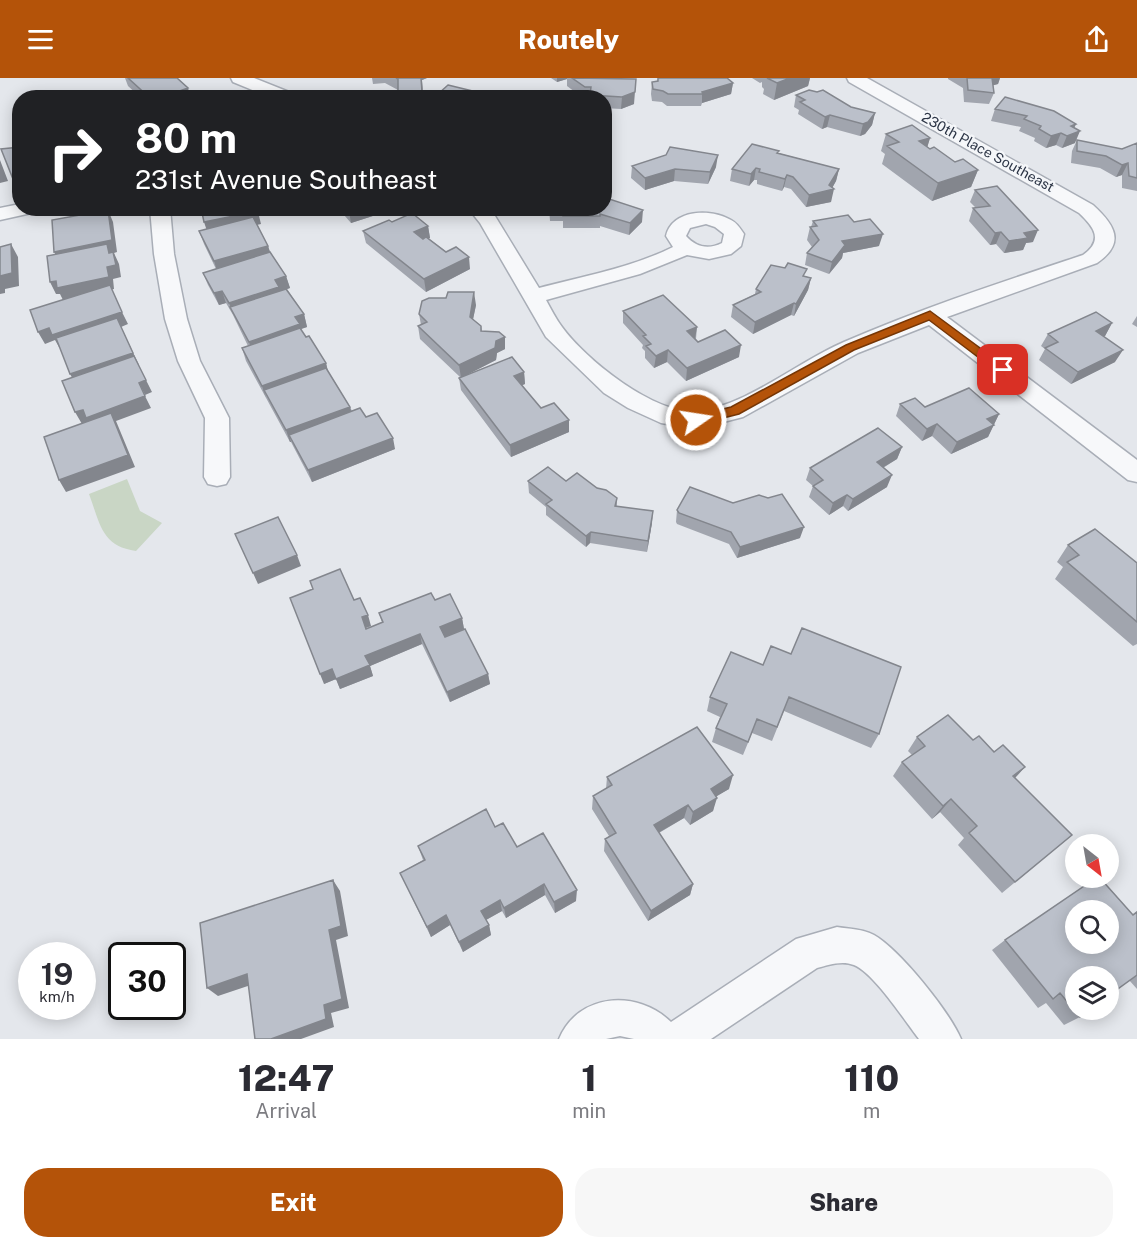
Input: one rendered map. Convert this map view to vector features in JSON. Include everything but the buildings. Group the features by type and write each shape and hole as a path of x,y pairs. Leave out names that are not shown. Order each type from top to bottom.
{"street":[{"path":"239,78 268,90"},
{"name":"230th Place Southeast","path":"855,78 1086,209 1098,220 1104,230 1105,241 1100,252 1090,259 930,315"},
{"path":"161,216 164,254 176,319 189,361 217,418 217,477"},
{"path":"484,216 554,332 612,387 661,415 696,420 735,411 850,348 930,315 1137,473"},
{"path":"534,296 645,265 686,248"},
{"path":"678,1039 809,952 837,945 862,948 890,972 942,1039"},
{"path":"578,1039 585,1030 601,1020 619,1016 638,1020 655,1030 662,1039"}],"green space":[{"path":"127,479 140,511 162,523 136,551 115,544 104,532 89,494"}],"route":[{"path":"696,420 735,411 850,348 930,315 1003,370"}]}
